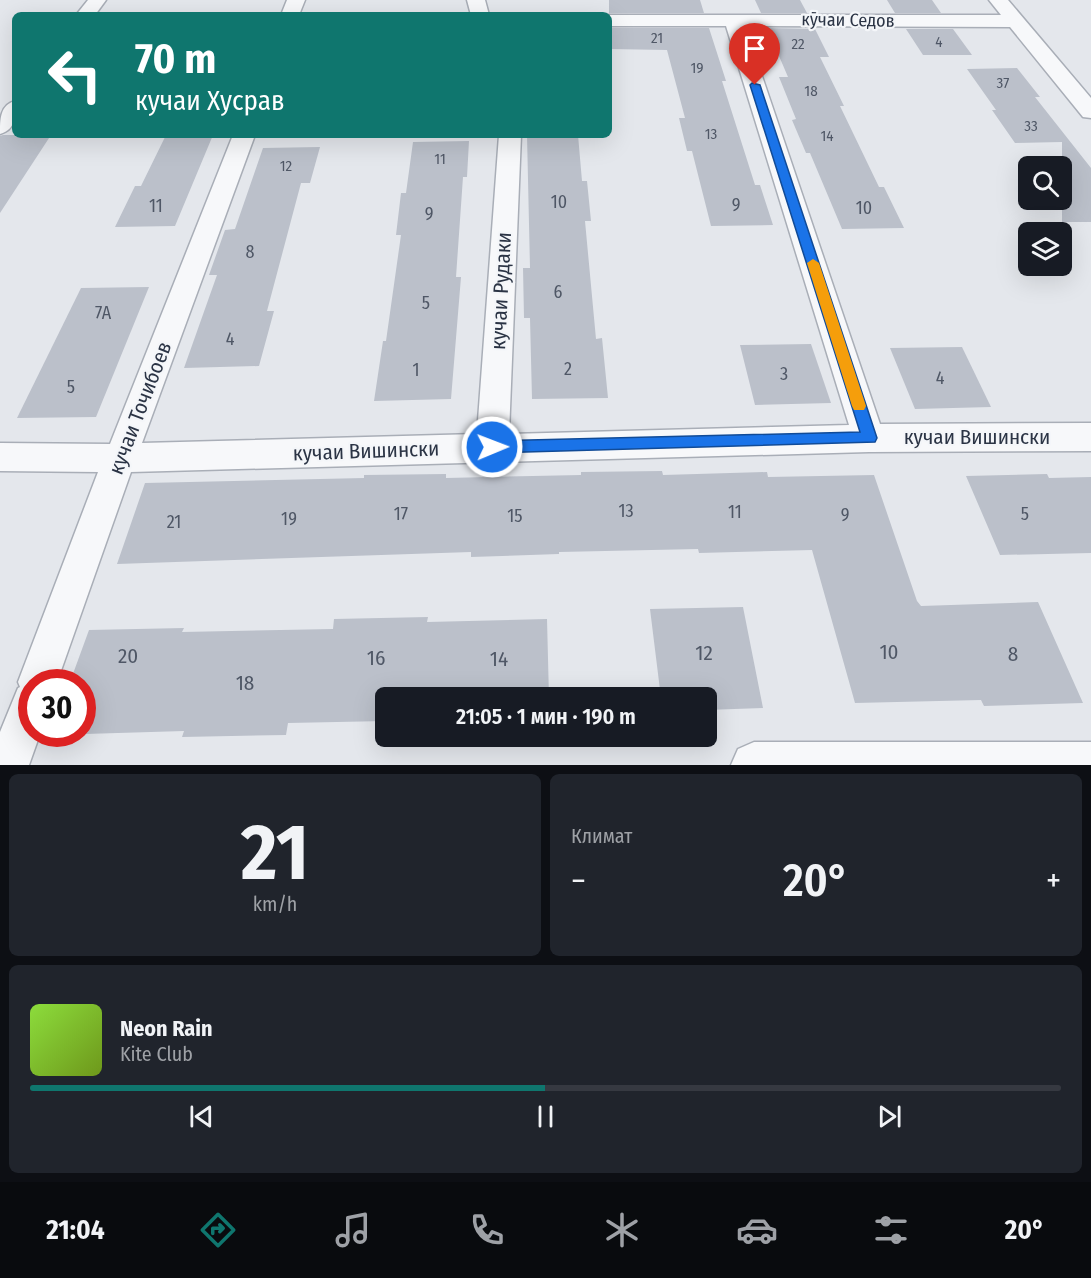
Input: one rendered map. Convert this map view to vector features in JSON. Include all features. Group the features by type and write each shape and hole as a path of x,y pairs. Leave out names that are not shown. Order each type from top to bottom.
{"street":[{"path":"87,12 97,0"},
{"path":"998,0 1091,112"},
{"path":"734,19 869,438"},
{"name":"кӯчаи Седов","path":"612,20 1016,21"},
{"path":"0,127 12,111"},
{"name":"кучаи Точибоев","path":"43,669 120,458 243,138"},
{"name":"кучаи Рудаки","path":"492,447 510,138"},
{"name":"кучаи Вишински","path":"0,457 120,458 869,438 1091,437"},
{"path":"8,765 18,739"},
{"path":"756,765 1091,765"}],"building":[{"path":"609,0 700,0 704,13 612,13 609,12"},
{"path":"755,0 800,0 807,13 761,13"},
{"path":"887,0 932,0 941,13 895,13"},
{"path":"612,28 709,28 726,81 722,81 755,185 760,185 773,225 711,226 692,151 687,151 679,118 685,118 667,50 612,49"},
{"path":"767,28 815,29 829,57 820,57 844,106 840,106 879,187 884,187 904,228 842,229 810,153 806,153 792,120 796,119 779,77 788,77"},
{"path":"906,29 953,29 972,55 923,55"},
{"path":"1017,68 1040,97 1035,97 1091,168 1091,222 1062,222 1062,210 1072,210 1072,156 1062,156 1062,142 1015,143 992,110 996,110 967,69"},
{"path":"0,136 49,138 0,213"},
{"path":"165,138 212,138 175,226 115,227 135,186 141,186"},
{"path":"527,138 578,138 582,181 587,181 591,221 585,221 596,339 602,338 608,398 532,399 530,318 524,318 523,268 530,268"},
{"path":"469,141 467,177 463,177 456,277 461,277 451,399 374,401 383,341 386,341 401,235 396,235 401,193 406,193 413,142"},
{"path":"320,147 310,183 301,183 267,311 274,311 259,366 184,368 217,275 209,275 225,230 235,229 263,148"},
{"path":"149,287 96,417 17,418 81,288"},
{"path":"811,344 831,403 755,405 740,345"},
{"path":"962,347 991,407 915,409 890,348"},
{"path":"662,471 663,475 767,472 768,477 874,475 917,601 921,606 1038,602 1083,703 984,706 981,700 855,703 812,550 699,553 698,549 559,552 559,554 471,557 471,552 117,564 145,483 364,478 364,475 446,474 446,478"},
{"path":"1047,474 1049,478 1091,477 1091,553 1000,555 966,476"},
{"path":"743,607 763,708 717,710 717,687 660,687 650,609"},
{"path":"428,617 427,622 547,619 549,687 375,687 375,721 288,723 286,735 182,737 184,731 96,734 96,669 75,669 89,630 184,628 182,632 333,629 334,619"}],"slow traffic":[{"path":"813,263 859,406"}],"route":[{"path":"492,447 869,438 755,85"}]}
